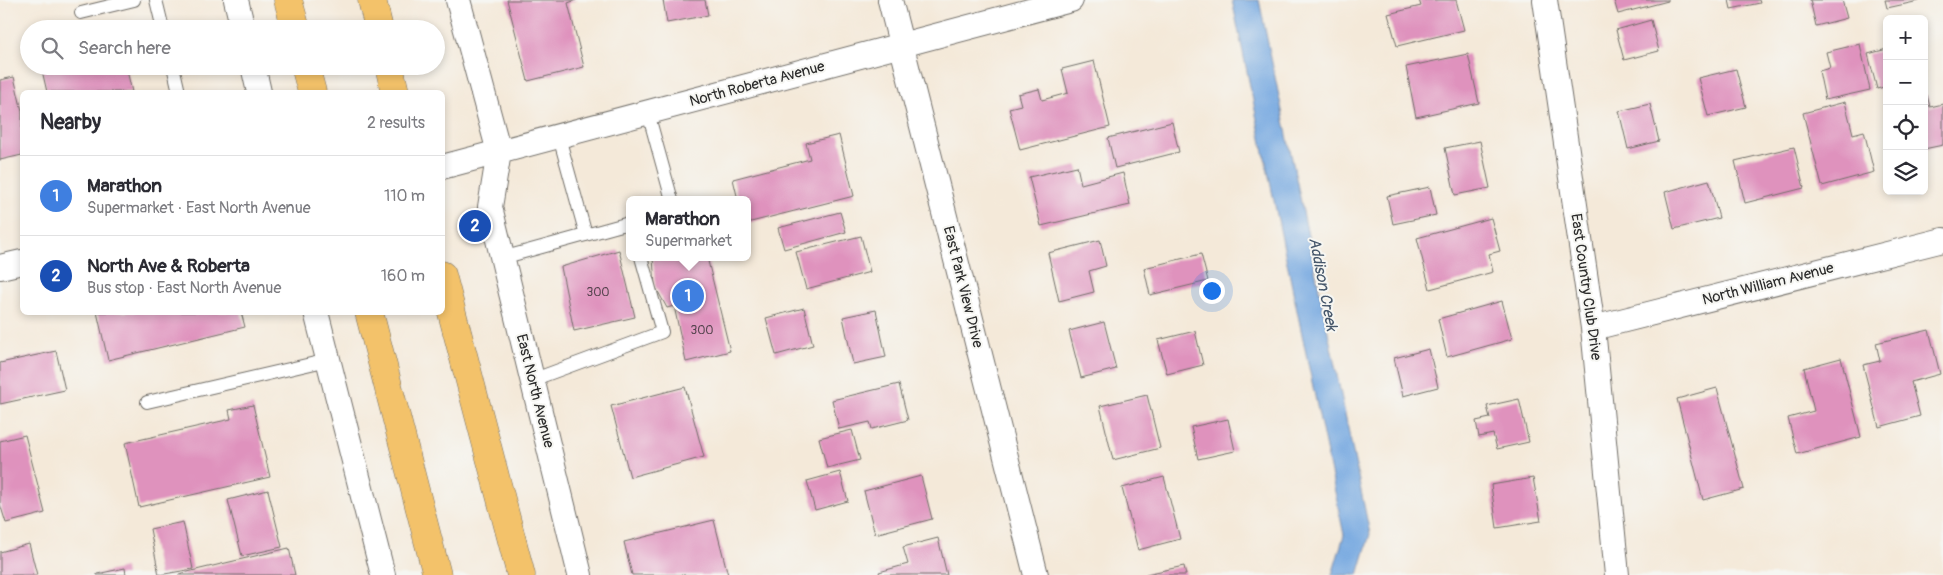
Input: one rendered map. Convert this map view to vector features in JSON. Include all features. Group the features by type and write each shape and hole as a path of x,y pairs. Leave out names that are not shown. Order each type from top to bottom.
{"main road":[{"path":"288,0 294,20"},
{"path":"372,0 377,20"},
{"path":"307,75 311,90"},
{"path":"391,75 395,90"},
{"path":"445,286 521,575"},
{"path":"370,315 437,575"}],"street":[{"path":"236,0 241,20"},
{"path":"458,0 499,152"},
{"name":"East Park View Drive","path":"890,0 1036,575"},
{"name":"North Roberta Avenue","path":"445,166 1071,0"},
{"name":"East Country Club Drive","path":"1545,0 1593,328 1617,575"},
{"path":"255,75 259,90"},
{"name":"East North Avenue","path":"499,152 490,207 580,575"},
{"name":"North William Avenue","path":"1593,328 1943,240"},
{"path":"0,267 20,262"},
{"path":"317,315 383,575"}],"lane":[{"path":"81,13 134,0"},
{"path":"156,0 162,20"},
{"path":"175,75 179,90"},
{"path":"648,113 671,196"},
{"path":"559,136 586,235"},
{"path":"502,258 626,224"},
{"path":"532,380 662,332 641,261"},
{"path":"147,402 328,360"}],"water":[{"path":"1232,0 1259,0 1370,534 1358,575 1332,575 1344,535"}],"building":[{"path":"507,0 576,0 568,3 584,67 528,81"},
{"path":"663,0 705,0 708,15 667,23"},
{"path":"1419,0 1456,0 1464,30 1397,46 1388,14 1421,6"},
{"path":"1614,0 1668,0 1668,1 1618,14"},
{"path":"1729,0 1759,0 1760,3 1731,9"},
{"path":"1810,0 1842,0 1847,18 1816,26"},
{"path":"1885,0 1919,0 1919,1 1887,8"},
{"path":"1651,20 1659,51 1624,60 1616,30"},
{"path":"1860,44 1870,90 1825,100 1819,71 1830,68 1826,52"},
{"path":"1883,50 1883,87 1877,89 1868,54"},
{"path":"1468,54 1479,103 1416,117 1406,67"},
{"path":"1094,61 1110,127 1020,150 1009,108 1021,105 1018,94 1039,89 1042,100 1068,93 1062,69"},
{"path":"1736,69 1746,107 1708,116 1698,78"},
{"path":"43,75 128,75 132,90 47,90"},
{"path":"14,77 20,102 20,155 0,160 0,80"},
{"path":"1928,99 1930,107 1943,104 1943,145 1928,148"},
{"path":"1845,102 1853,134 1864,131 1874,172 1822,186 1803,113"},
{"path":"1650,104 1659,141 1628,149 1619,111"},
{"path":"1172,122 1179,152 1115,168 1108,138"},
{"path":"839,135 854,196 751,222 751,196 737,196 733,179 810,159 806,143"},
{"path":"1480,141 1490,188 1455,195 1445,148"},
{"path":"1794,147 1804,188 1745,203 1735,161"},
{"path":"1077,166 1081,184 1123,173 1130,205 1041,226 1029,177"},
{"path":"1709,180 1719,218 1674,229 1665,192"},
{"path":"1430,187 1436,215 1393,224 1387,196"},
{"path":"840,212 846,232 784,249 778,228"},
{"path":"1491,218 1500,251 1489,254 1493,272 1430,289 1417,238"},
{"path":"861,236 870,272 806,289 796,252"},
{"path":"1100,240 1106,266 1089,271 1094,292 1059,301 1048,253"},
{"path":"619,250 635,317 574,331 561,267"},
{"path":"1201,254 1208,281 1150,295 1144,268"},
{"path":"653,261 708,261 730,351 686,362 674,306 667,308 655,286"},
{"path":"1502,301 1512,339 1447,357 1438,319"},
{"path":"804,308 813,345 776,355 766,318"},
{"path":"876,310 886,357 853,364 843,317"},
{"path":"98,315 242,315 245,327 108,360"},
{"path":"1104,322 1116,369 1081,378 1069,331"},
{"path":"1929,330 1940,374 1911,382 1920,416 1879,427 1863,365 1880,361 1876,343"},
{"path":"1195,331 1203,365 1167,374 1158,340"},
{"path":"1429,349 1438,387 1403,396 1394,358"},
{"path":"56,351 65,390 0,404 0,363"},
{"path":"1841,358 1861,437 1797,454 1788,418 1814,411 1804,368"},
{"path":"899,384 908,420 872,429 870,422 839,429 832,400"},
{"path":"685,387 704,457 630,477 611,406"},
{"path":"1717,388 1744,489 1703,500 1677,399"},
{"path":"1147,395 1160,448 1113,460 1100,406"},
{"path":"1519,399 1529,442 1497,449 1493,434 1479,437 1476,421 1490,418 1487,406"},
{"path":"253,405 270,477 139,507 125,443 231,419 229,410"},
{"path":"1228,419 1235,451 1198,459 1191,427"},
{"path":"852,430 860,460 827,468 819,438"},
{"path":"25,435 45,513 6,523 0,504 0,441"},
{"path":"840,472 848,501 815,510 807,481"},
{"path":"921,476 932,519 875,534 864,491"},
{"path":"1164,477 1180,539 1138,550 1122,488"},
{"path":"1533,478 1541,521 1497,528 1491,485"},
{"path":"268,490 282,547 242,556 228,500"},
{"path":"714,520 728,575 632,575 624,542"},
{"path":"183,522 193,569 159,575 150,529"},
{"path":"938,538 947,575 880,575 879,572 908,564 903,547"},
{"path":"29,544 37,575 0,575 0,552"},
{"path":"289,548 295,575 179,575 179,574"},
{"path":"1184,566 1186,575 1146,575 1146,574"},
{"path":"125,568 126,575 97,575 97,574"}],"place":[{"name":"North Ave & Roberta","path":"475,226"},
{"name":"Marathon","path":"688,296"}],"water label":[{"name":"Addison Creek","path":"1323,284"}]}
